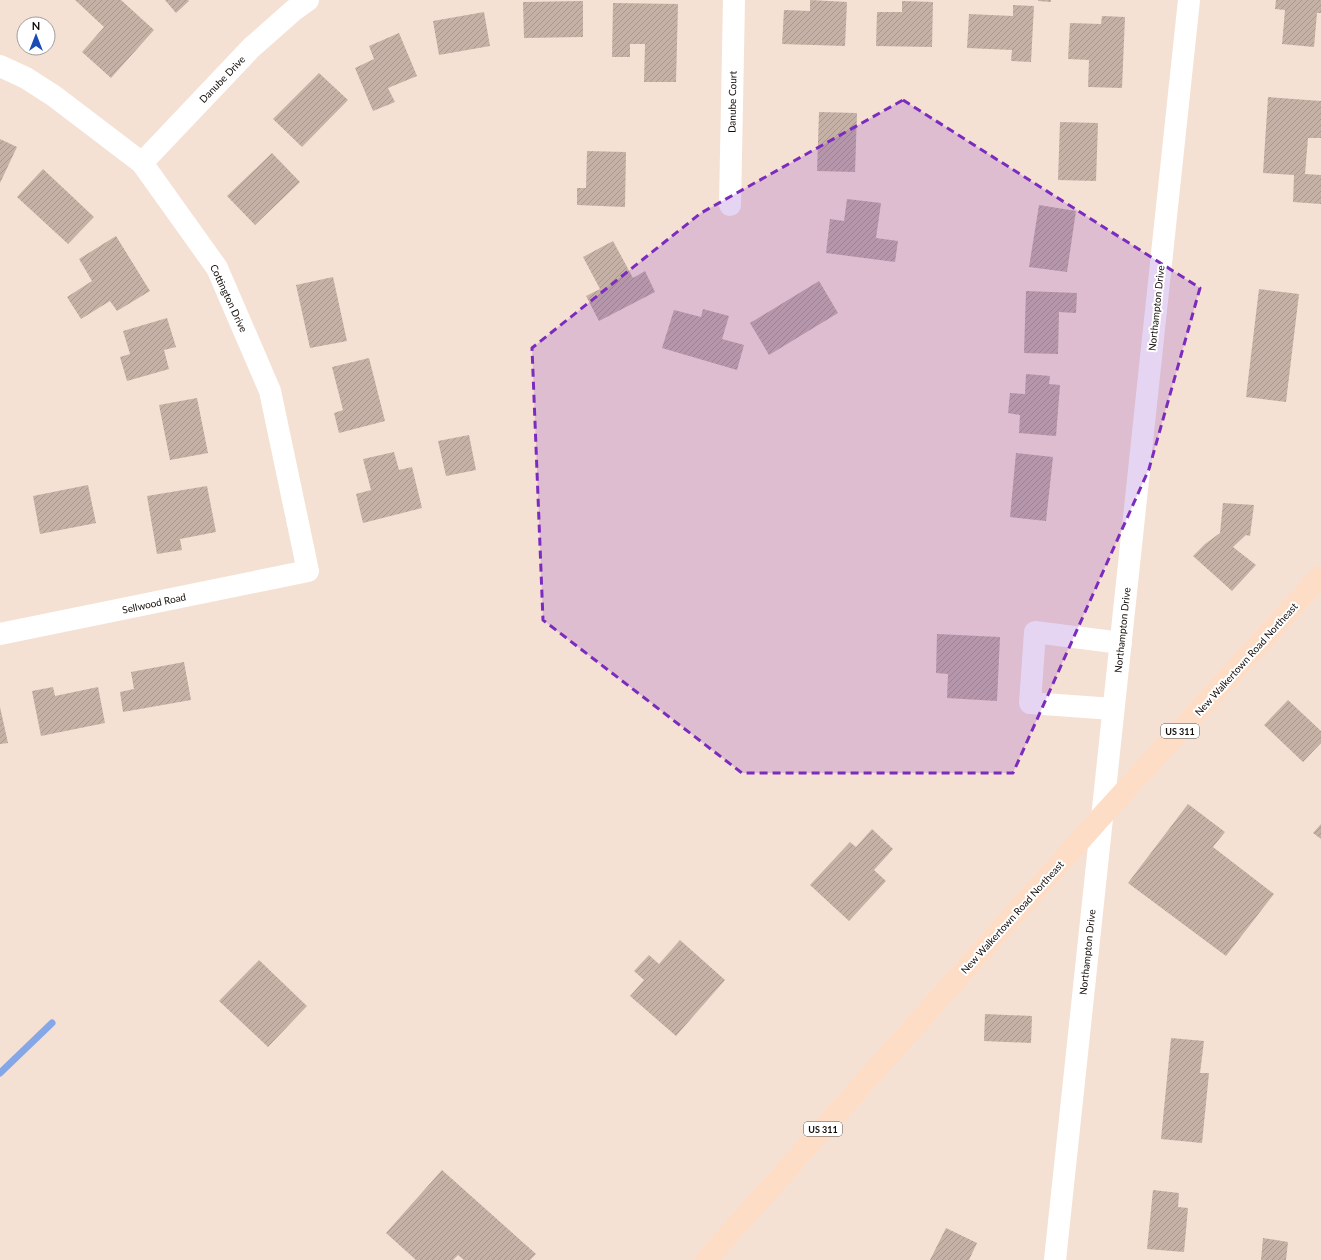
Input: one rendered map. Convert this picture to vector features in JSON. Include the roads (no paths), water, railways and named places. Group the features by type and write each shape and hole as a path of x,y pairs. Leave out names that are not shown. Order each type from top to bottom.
{"main road":[{"name":"New Walkertown Road Northeast","path":"706,1260 1101,817 1321,576"}],"street":[{"name":"Danube Drive","path":"142,163 251,48 294,10 308,0"},
{"name":"Danube Court","path":"730,205 734,0"},
{"name":"Northampton Drive","path":"1055,1260 1189,0"},
{"name":"Cottington Drive","path":"0,66 26,78 54,96 142,163 217,268 270,391 308,571"},
{"name":"Sellwood Road","path":"0,634 308,571"},
{"path":"1113,709 1030,703 1035,632 1121,643"}],"waterway":[{"path":"0,1073 52,1023"}]}
